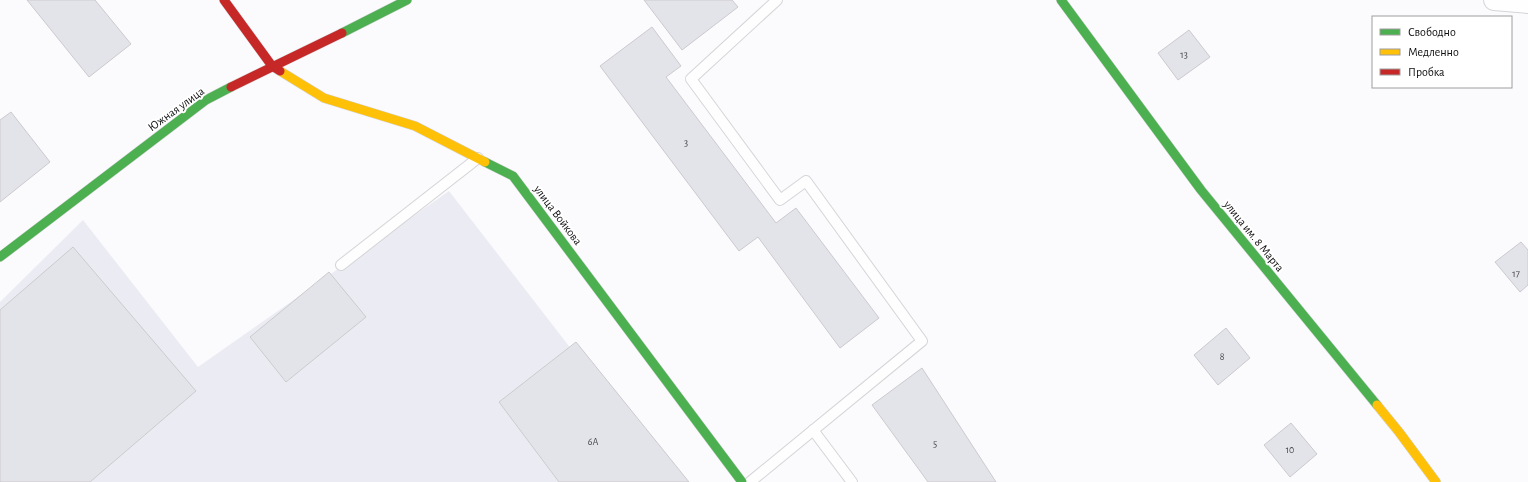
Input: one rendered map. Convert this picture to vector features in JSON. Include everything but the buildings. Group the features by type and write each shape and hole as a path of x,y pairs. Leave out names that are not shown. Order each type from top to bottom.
{"street":[{"path":"224,0 272,66"},
{"name":"Южная улица","path":"0,257 206,100 407,0"},
{"name":"улица им. 8 Марта","path":"1061,0 1201,190 1399,432 1436,482"},
{"path":"1494,0 1528,3"},
{"name":"улица Войкова","path":"272,66 324,98 415,126 513,176 742,482"}],"lane":[{"path":"750,482 922,341 806,181 780,200 691,79 777,0"},
{"path":"341,265 478,158"},
{"path":"813,430 852,482"}],"shaded area":[{"path":"449,191 674,482 0,482 0,302 83,220 198,367"}],"traffic: fast":[{"path":"342,33 407,0"},
{"path":"1061,0 1201,190 1377,405"},
{"path":"0,257 206,100 231,87"},
{"path":"485,162 513,176 742,482"}],"traffic: slow":[{"path":"280,71 324,98 415,126 485,162"},
{"path":"1377,405 1436,482"}],"traffic: jam":[{"path":"224,0 272,66 280,71"},
{"path":"231,87 342,33"}]}
